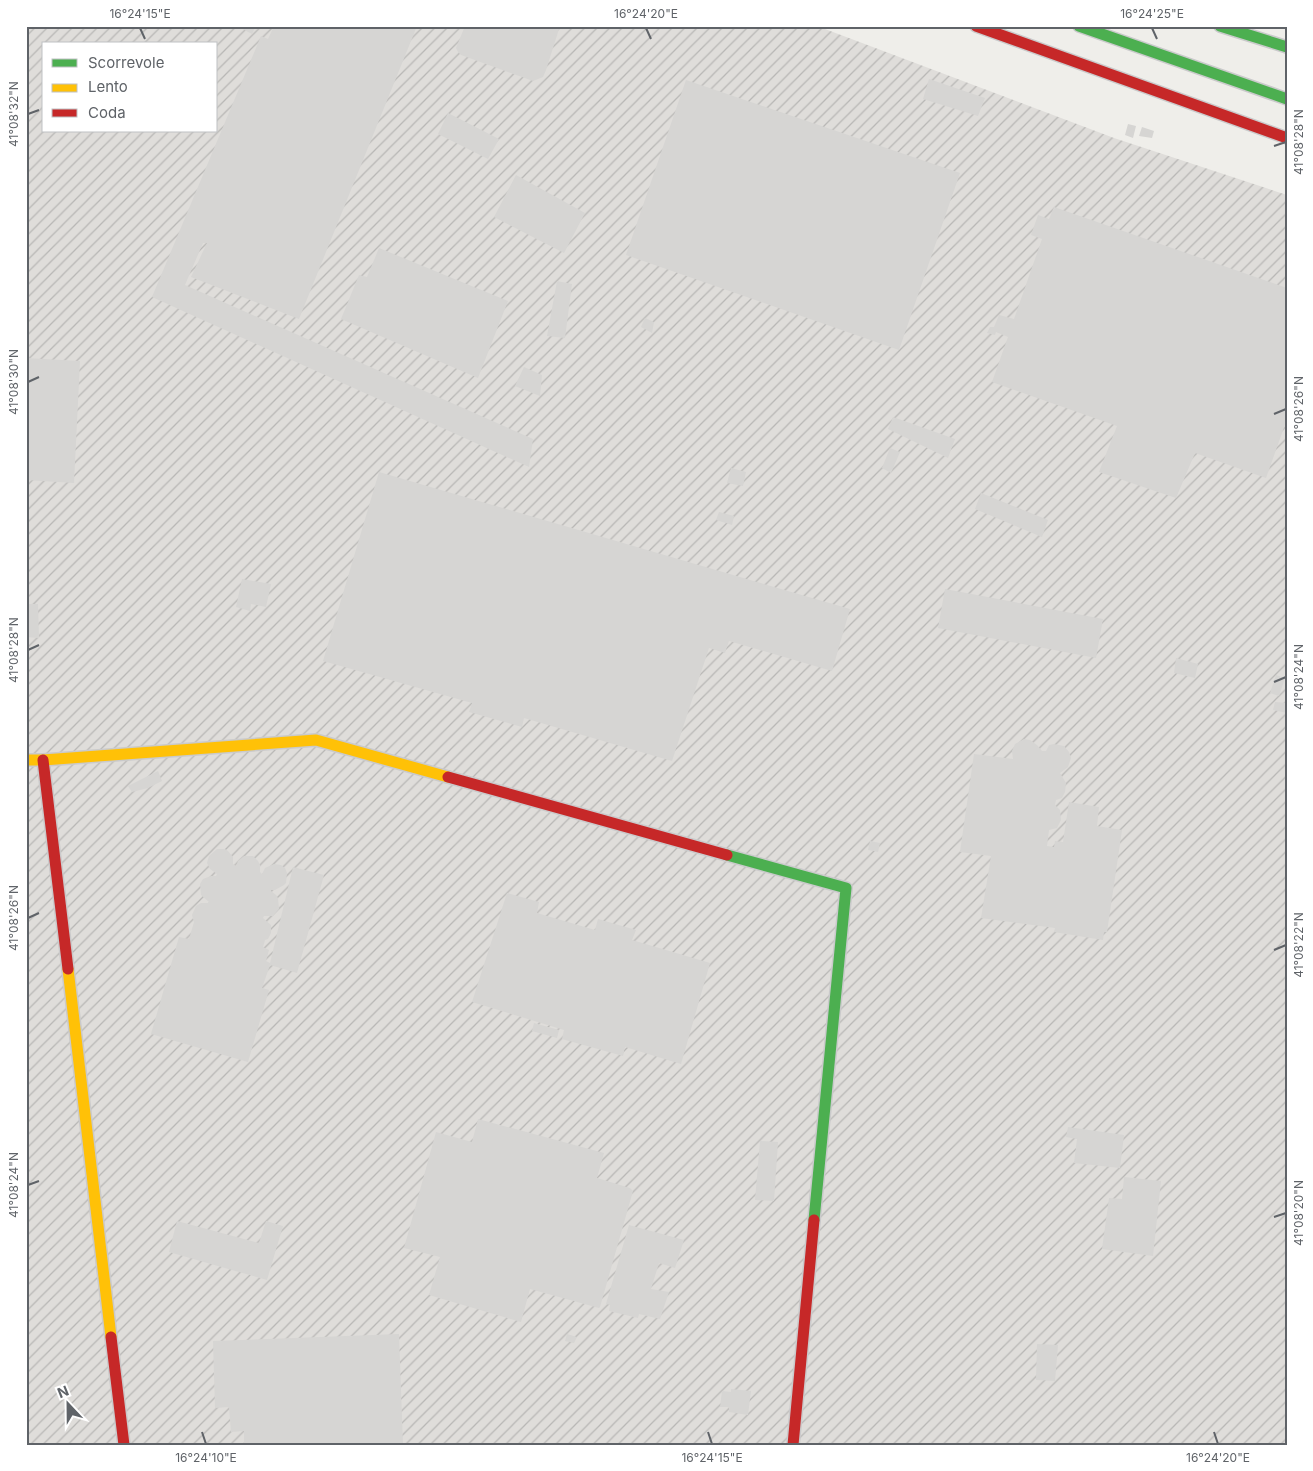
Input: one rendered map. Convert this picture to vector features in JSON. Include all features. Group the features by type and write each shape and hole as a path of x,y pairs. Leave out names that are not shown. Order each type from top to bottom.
{"main road":[{"path":"976,26 1287,138"},
{"path":"1079,26 1287,99"},
{"path":"1220,26 1287,47"},
{"path":"26,760 316,740 846,888 792,1445"},
{"path":"42,760 124,1445"}],"shaded area":[{"path":"26,26 817,26 1114,138 1287,195 1287,1445 26,1445"}],"building":[{"path":"237,26 256,26 252,34"},
{"path":"274,26 417,26 299,319 191,277 207,243 203,243 185,285 533,439 529,467 152,297 261,36 268,39"},
{"path":"465,26 560,26 543,77 533,81 461,55 456,48"},
{"path":"929,79 985,98 978,116 923,99"},
{"path":"686,80 960,173 899,350 626,255"},
{"path":"448,113 499,139 488,159 438,134"},
{"path":"1128,124 1136,126 1133,138 1125,135"},
{"path":"1142,127 1154,131 1152,138 1139,136"},
{"path":"516,175 585,213 564,253 494,217"},
{"path":"1054,207 1287,288 1287,419 1266,478 1195,453 1176,498 1099,472 1117,426 992,382 1008,337 996,332 995,335 987,333 990,327 994,327 999,315 1014,319 1042,239 1031,235 1038,215 1049,219"},
{"path":"379,248 508,301 478,378 341,319 359,275 367,277"},
{"path":"557,281 572,284 565,338 547,336"},
{"path":"645,318 654,322 652,333 641,327"},
{"path":"26,358 80,361 74,483 26,480"},
{"path":"524,367 542,375 540,396 515,386"},
{"path":"893,417 955,439 948,458 888,429"},
{"path":"890,448 900,452 891,473 882,468"},
{"path":"731,468 746,472 743,486 727,483"},
{"path":"379,472 850,609 832,671 729,641 725,653 709,648 672,761 524,718 522,727 469,712 472,703 323,661"},
{"path":"981,493 1048,520 1042,537 975,509"},
{"path":"719,512 734,516 732,525 716,520"},
{"path":"242,579 271,584 266,607 251,604 250,611 236,607"},
{"path":"945,589 1103,619 1096,658 938,628"},
{"path":"26,604 38,604 39,638 26,637"},
{"path":"1176,658 1198,664 1195,678 1174,673"},
{"path":"1276,675 1285,678 1279,696 1270,693"},
{"path":"1275,702 1287,703 1287,713 1273,710"},
{"path":"1024,739 1030,740 1042,751 1046,751 1049,745 1064,746 1071,758 1068,767 1060,773 1066,783 1062,798 1056,800 1055,805 1060,810 1061,820 1057,828 1049,830 1047,846 1054,847 1055,841 1063,842 1069,802 1099,807 1097,826 1122,830 1107,932 1104,932 1103,940 1054,932 1055,928 981,918 991,856 960,852 974,754 1013,759 1012,751 1015,744"},
{"path":"158,771 162,781 148,788 132,792 128,786"},
{"path":"870,841 880,843 878,852 868,850"},
{"path":"217,849 228,851 233,857 233,864 236,866 238,861 244,856 253,856 260,865 260,872 262,874 265,868 274,864 285,868 287,873 286,883 275,890 271,890 278,898 279,909 273,916 264,916 263,918 271,925 271,933 268,939 265,940 263,947 269,950 266,961 270,963 293,867 324,875 297,973 270,965 262,988 269,990 248,1062 151,1034 179,937 189,939 194,922 192,915 196,906 209,902 201,895 200,884 203,879 216,876 217,874 210,869 207,863 209,856"},
{"path":"507,893 539,902 537,913 595,930 598,919 636,930 632,940 710,963 681,1064 625,1047 623,1056 562,1039 564,1030 472,1002"},
{"path":"534,1023 559,1030 557,1038 532,1031"},
{"path":"478,1119 604,1153 597,1178 630,1188 633,1191 599,1308 530,1289 521,1322 429,1295 440,1257 404,1248 436,1132 472,1142"},
{"path":"1068,1127 1124,1135 1120,1168 1074,1163 1077,1139 1066,1137"},
{"path":"760,1141 778,1142 774,1201 755,1200"},
{"path":"1124,1177 1161,1181 1153,1256 1102,1249 1109,1198 1122,1199"},
{"path":"177,1221 259,1243 266,1221 283,1226 267,1280 169,1252"},
{"path":"629,1225 684,1240 675,1268 659,1263 651,1289 669,1292 660,1319 639,1314 638,1318 609,1311 610,1305 606,1304"},
{"path":"399,1334 403,1445 244,1445 244,1431 231,1432 229,1407 215,1408 213,1341"},
{"path":"567,1334 577,1337 574,1343 565,1341"},
{"path":"1037,1344 1058,1345 1055,1381 1036,1380"},
{"path":"731,1389 751,1391 748,1415 729,1412 729,1407 720,1407 722,1391 731,1392"}],"traffic: fast":[{"path":"1079,26 1287,99"},
{"path":"1220,26 1287,47"},
{"path":"727,855 846,888 814,1220"}],"traffic: slow":[{"path":"26,760 316,740 448,777"},
{"path":"68,969 111,1337"}],"traffic: jam":[{"path":"976,26 1287,138"},
{"path":"43,760 68,969"},
{"path":"448,777 727,855"},
{"path":"793,1445 814,1220"},
{"path":"111,1337 124,1445"}]}
